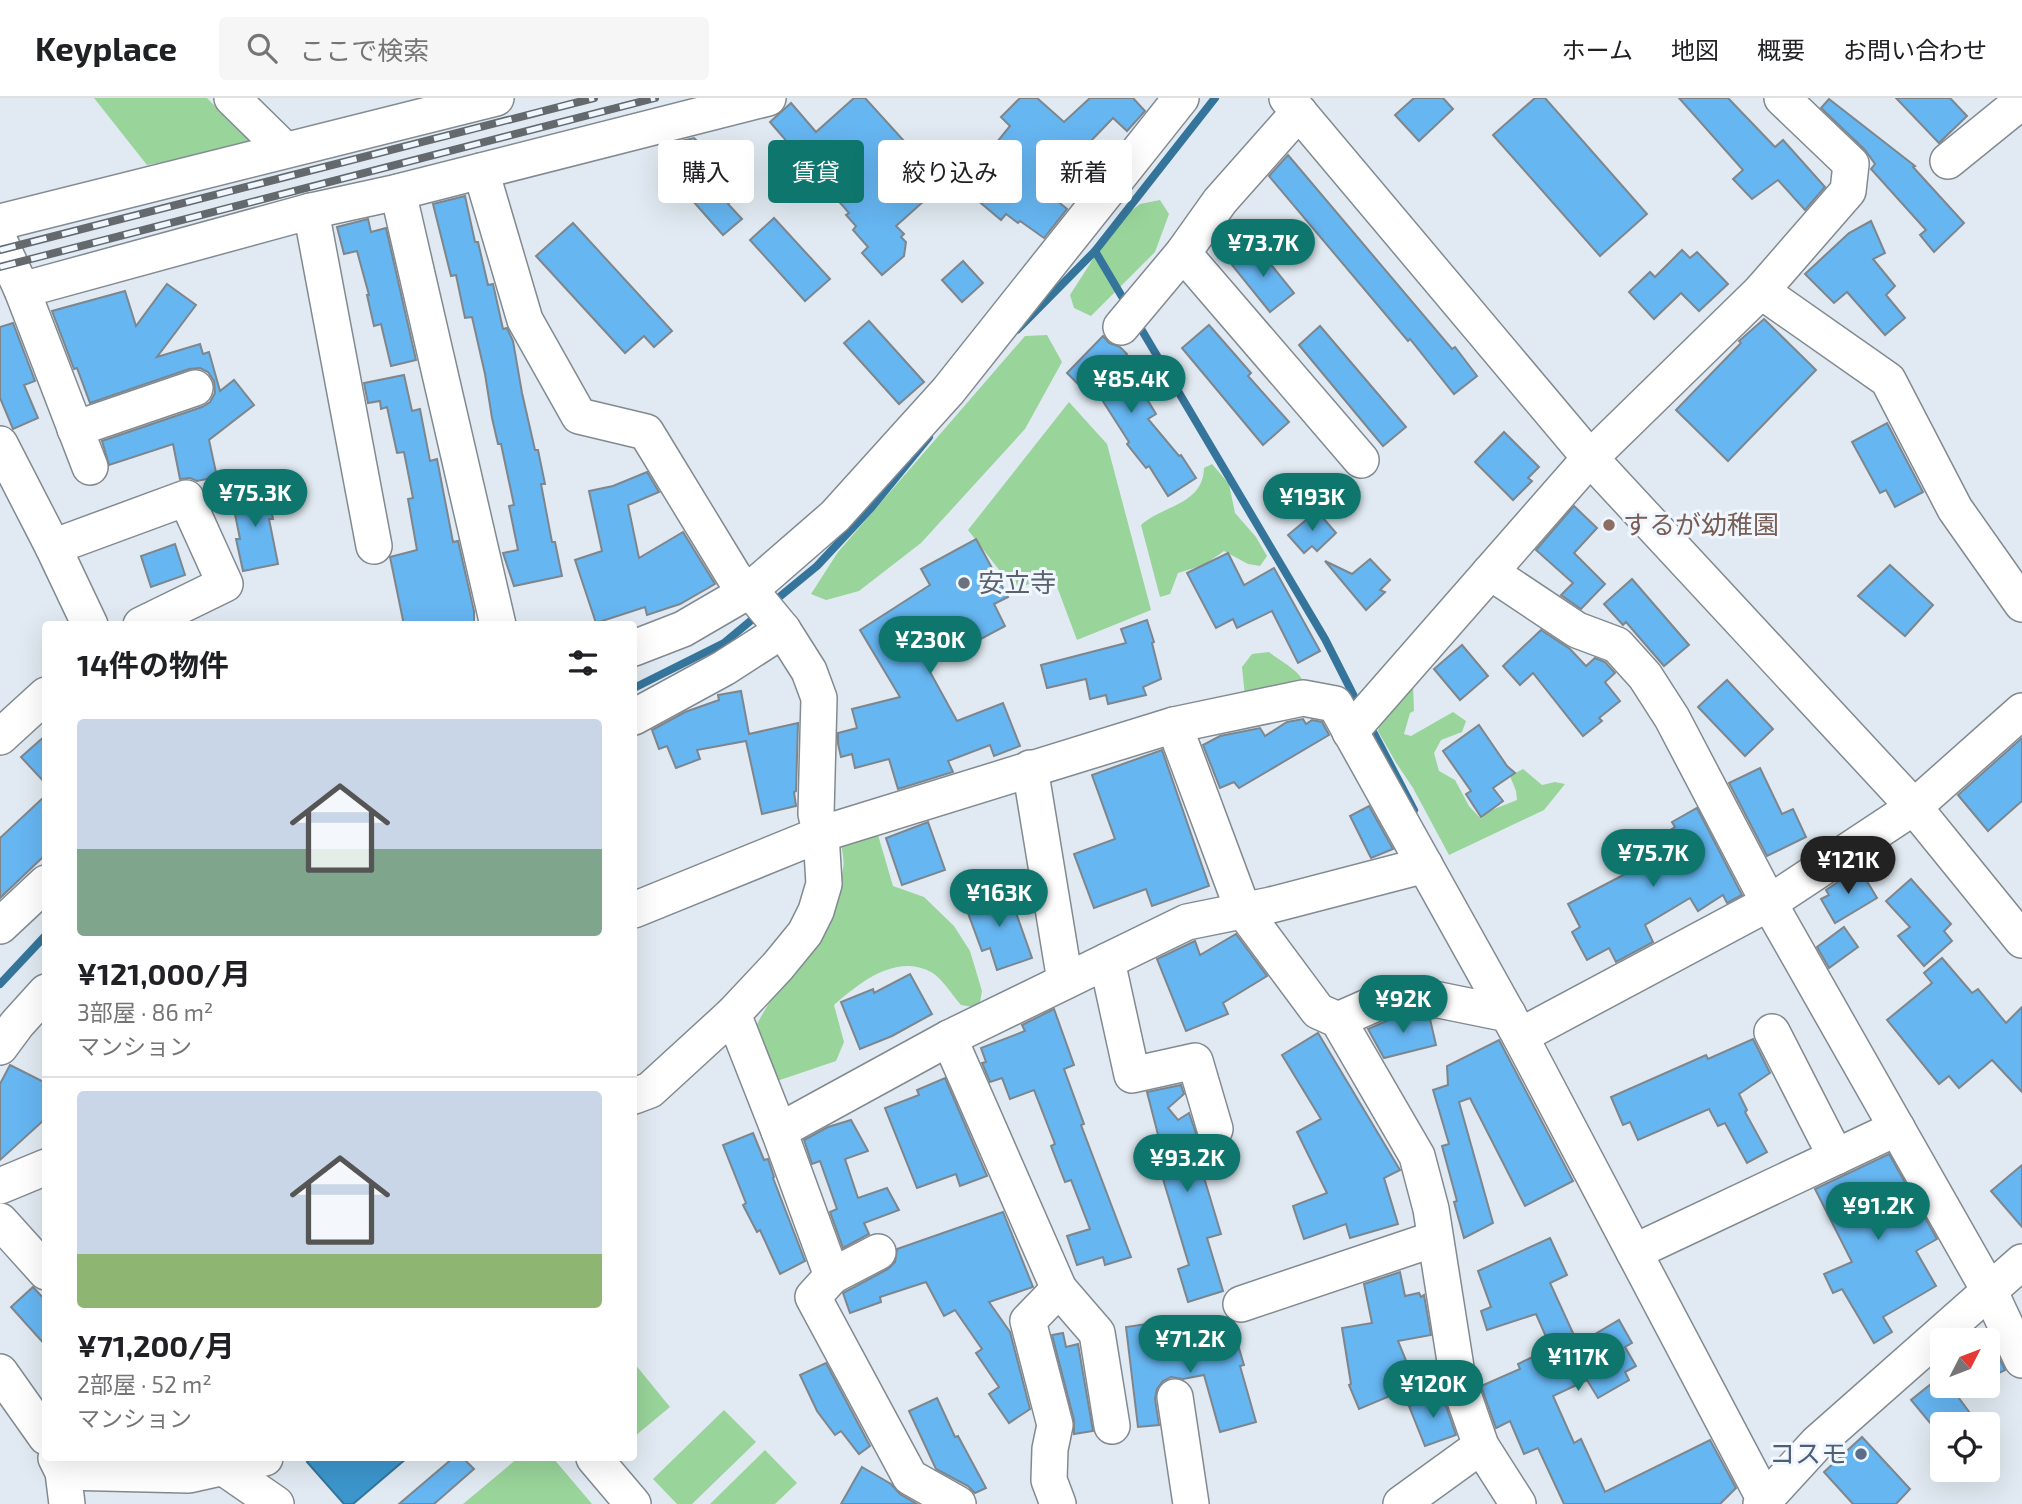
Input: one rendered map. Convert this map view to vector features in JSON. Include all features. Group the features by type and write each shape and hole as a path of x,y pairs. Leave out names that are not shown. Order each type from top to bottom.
{"street":[{"path":"232,98 285,150"},
{"path":"0,222 285,150 428,106 496,98"},
{"path":"22,290 311,211 398,192 768,98"},
{"path":"637,647 683,629 750,590 835,516 948,391 1181,98"},
{"path":"1350,732 1590,458 1761,291 1847,191 1851,164 1782,98"},
{"path":"1948,161 2022,101"},
{"path":"1121,327 1183,253 1293,105 1590,458 1914,807 2022,940"},
{"path":"481,171 525,320 579,416 646,432 735,578 750,590 783,630 809,671 820,698 816,814 821,834 824,884 817,911 804,933 778,966 733,1014 650,1090 637,1095"},
{"path":"398,192 497,621"},
{"path":"311,211 374,546"},
{"path":"0,242 22,290 90,467"},
{"path":"1183,253 1361,460"},
{"path":"1761,291 1888,380 1955,509 2022,604"},
{"path":"75,429 195,388"},
{"path":"0,444 88,621"},
{"path":"53,547 186,498 225,584 149,621"},
{"path":"1490,572 1577,630 1617,646 1645,676 1672,718 1769,903 1990,1292 2022,1360"},
{"path":"637,716 724,668 783,630"},
{"path":"4,724 42,698"},
{"path":"637,909 821,834 1174,725 1303,698 1335,704 1514,1025 1643,1248 1764,1502 1817,1443 2022,1262"},
{"path":"1338,1020 1395,995 1434,999 1514,1025 1769,903 1914,807 2010,725 2022,711"},
{"path":"1174,725 1243,910 1318,1011 1338,1020 1417,1156 1430,1209 1458,1380 1481,1446 1518,1504"},
{"path":"1030,768 1065,981"},
{"path":"779,1131 949,1038 1186,922 1271,905 1426,864"},
{"path":"0,926 42,887"},
{"path":"1107,961 1132,1075 1195,1061 1216,1129"},
{"path":"0,1047 42,996"},
{"path":"733,1014 832,1276"},
{"path":"1772,1032 1836,1157"},
{"path":"949,1038 1059,1289 1097,1333 1112,1426"},
{"path":"1643,1248 1897,1128"},
{"path":"0,1186 42,1169"},
{"path":"0,1221 42,1268"},
{"path":"1241,1304 1434,1239"},
{"path":"878,1252 832,1276 813,1297 910,1477 958,1504"},
{"path":"1058,1504 1049,1480 1049,1449 1055,1425 1028,1321 1059,1289"},
{"path":"0,1372 42,1431"},
{"path":"1175,1397 1191,1504"},
{"path":"1401,1504 1481,1446"},
{"path":"62,1478 189,1475 253,1461"},
{"path":"597,1461 633,1504"},
{"path":"224,1468 276,1504"}],"green space":[{"path":"94,98 207,98 254,146 147,165"},
{"path":"1160,200 1169,214 1155,252 1091,316 1074,308 1070,295 1116,223 1140,204"},
{"path":"1047,335 1062,362 1025,429 921,543 859,591 826,600 811,594 838,552 1025,336"},
{"path":"1069,402 1107,444 1151,610 1077,640 1053,576 1014,589 968,530"},
{"path":"1212,464 1229,484 1235,513 1256,537 1267,556 1260,566 1248,564 1224,551 1204,565 1178,573 1170,594 1160,597 1141,525 1189,497 1197,490 1204,468"},
{"path":"1269,652 1302,679 1295,687 1245,697 1242,667 1252,654"},
{"path":"1413,684 1414,711 1410,713 1404,734 1411,736 1453,712 1466,721 1462,732 1441,740 1434,753 1439,771 1455,780 1469,806 1481,819 1489,811 1517,800 1510,776 1523,769 1542,785 1555,782 1565,784 1544,810 1449,855 1378,731 1381,718"},
{"path":"876,828 893,886 924,897 954,926 970,951 982,991 979,1008 961,1005 943,982 931,972 918,967 892,968 866,980 834,1005 844,1042 836,1061 777,1081 754,1030 829,913 843,869 840,837"},
{"path":"637,1367 670,1407 637,1434"},
{"path":"724,1410 756,1442 692,1504 677,1504 653,1479"},
{"path":"765,1450 797,1483 775,1504 710,1504"},
{"path":"514,1461 556,1461 592,1504 463,1504"}],"water":[{"path":"403,1461 353,1504 344,1504 307,1462"}],"building":[{"path":"854,98 865,98 903,140 878,140 878,203 922,203 896,226 904,234 901,237 906,242 904,256 882,275 862,253 868,247 853,230 856,226 840,203 864,203 864,140 786,140 770,122 791,103 816,132"},
{"path":"1020,98 1037,98 1064,122 1090,98 1133,98 1145,111 1127,131 1113,118 1092,140 1036,140 1036,203 1060,203 1067,209 1044,238 1006,214 1001,220 981,203 1022,203 1022,140 999,140 1010,126 1001,117"},
{"path":"1414,98 1443,98 1453,109 1419,141 1395,115"},
{"path":"1535,98 1545,98 1647,214 1600,256 1493,135"},
{"path":"1679,98 1728,98 1775,147 1783,140 1825,187 1805,210 1778,180 1752,199 1733,179 1743,170"},
{"path":"1896,98 1950,98 1967,116 1939,143"},
{"path":"1829,99 1915,166 1913,167 1964,223 1934,252 1920,235 1926,230 1871,169 1875,164 1865,150 1821,108"},
{"path":"1288,155 1452,349 1455,347 1477,376 1454,394 1269,176"},
{"path":"465,196 488,285 493,284 503,329 507,328 513,341 522,393 545,484 541,484 552,542 555,542 562,576 514,586 503,553 518,550 509,506 514,505 501,444 498,444 492,418 472,317 465,318 456,275 451,276 433,204"},
{"path":"695,203 729,203 742,219 723,235"},
{"path":"774,218 830,279 805,301 750,240"},
{"path":"368,219 371,232 386,228 416,360 391,366 381,324 374,326 357,251 344,254 337,227"},
{"path":"1871,221 1885,253 1873,259 1895,286 1886,295 1905,318 1885,335 1847,292 1834,303 1805,274 1849,233"},
{"path":"573,223 672,331 654,347 644,336 625,353 536,256"},
{"path":"1256,246 1294,293 1270,312 1232,265"},
{"path":"1682,250 1690,258 1697,252 1728,284 1699,311 1681,293 1654,319 1629,292 1650,272 1655,277"},
{"path":"963,261 983,283 962,302 942,280"},
{"path":"167,284 196,305 157,357 200,344 203,354 209,352 220,391 234,380 254,405 209,440 217,477 197,481 190,478 180,479 173,444 109,465 102,441 202,407 210,402 215,393 214,381 208,372 200,368 189,369 90,403 52,311 125,291 136,326"},
{"path":"1764,319 1816,370 1728,461 1676,410 1741,343 1739,341"},
{"path":"869,321 924,382 899,404 844,343"},
{"path":"13,323 35,381 24,385 38,418 13,429 0,398 0,327"},
{"path":"1209,325 1251,373 1248,376 1289,422 1263,445 1182,348"},
{"path":"1320,326 1406,427 1383,446 1299,345"},
{"path":"1103,336 1127,354 1115,366 1137,401 1145,396 1156,414 1148,419 1179,456 1181,455 1196,478 1168,496 1149,466 1146,468 1127,444 1129,442 1097,392 1092,398 1067,373"},
{"path":"404,375 412,411 420,409 430,461 437,459 453,542 458,541 474,621 403,621 390,557 417,550 408,499 413,498 404,452 397,453 387,407 381,409 380,401 368,403 364,383"},
{"path":"1887,423 1923,492 1895,507 1886,490 1880,493 1852,442"},
{"path":"1504,432 1539,467 1528,478 1532,481 1513,500 1475,462"},
{"path":"647,472 659,492 628,505 639,558 683,532 715,584 680,604 647,615 645,607 595,621 575,560 602,551 589,491 613,486"},
{"path":"266,487 278,564 243,571 231,494"},
{"path":"1574,506 1597,528 1574,553 1605,584 1581,609 1561,595 1573,583 1536,550"},
{"path":"1317,511 1336,533 1317,551 1312,546 1304,553 1288,535"},
{"path":"976,539 1008,597 994,604 1005,626 981,639 975,627 958,636 948,619 913,641 957,721 1003,703 1020,746 994,756 990,745 948,761 953,772 898,789 889,759 855,768 852,754 841,757 838,733 857,728 852,709 900,697 860,630 930,585 921,569"},
{"path":"175,544 185,575 151,587 141,556"},
{"path":"1228,553 1244,585 1274,568 1320,651 1298,663 1272,611 1237,628 1233,619 1216,628 1187,573"},
{"path":"1370,559 1390,580 1380,590 1385,592 1366,610 1325,561 1352,574"},
{"path":"1890,565 1933,605 1905,636 1858,596"},
{"path":"1632,579 1689,645 1664,666 1626,622 1623,625 1604,604"},
{"path":"1147,620 1161,679 1143,687 1146,695 1108,704 1106,695 1090,699 1086,679 1047,688 1041,665 1126,643 1121,629"},
{"path":"1541,630 1570,649 1586,666 1595,658 1605,662 1615,673 1605,682 1620,701 1599,718 1602,721 1583,736 1533,673 1520,685 1503,666"},
{"path":"1462,645 1488,676 1460,700 1434,669"},
{"path":"1727,680 1773,729 1745,756 1698,707"},
{"path":"741,691 749,734 798,723 794,792 796,806 762,814 746,741 697,750 700,759 676,768 667,746 659,749 652,730 685,712 719,700 718,695"},
{"path":"1303,719 1306,724 1312,720 1322,722 1329,735 1239,788 1234,782 1220,788 1203,745 1220,736 1260,728 1265,736 1287,722"},
{"path":"1479,725 1507,766 1515,773 1493,788 1503,801 1481,817 1466,794 1471,791 1443,751"},
{"path":"2022,738 2022,801 1988,831 1958,795"},
{"path":"42,739 42,780 21,757"},
{"path":"1162,750 1209,886 1152,906 1146,889 1094,908 1074,854 1115,839 1092,775"},
{"path":"1760,768 1782,814 1793,809 1806,837 1767,856 1729,783"},
{"path":"42,799 42,858 0,898 0,838"},
{"path":"1369,806 1393,849 1371,858 1350,816"},
{"path":"1697,808 1742,895 1727,903 1723,895 1698,911 1690,898 1645,925 1653,942 1616,962 1609,948 1587,960 1572,932 1580,927 1568,904 1629,872 1622,860 1675,827 1672,822"},
{"path":"928,822 945,870 902,885 886,838"},
{"path":"1859,868 1877,898 1835,923 1821,899 1829,895 1826,890"},
{"path":"1911,879 1951,924 1944,931 1952,941 1924,966 1898,936 1910,927 1886,901"},
{"path":"1008,890 1032,958 997,970 990,948 982,951 965,905"},
{"path":"1844,927 1858,947 1829,968 1817,947"},
{"path":"1236,934 1267,976 1223,1003 1228,1014 1186,1031 1157,959 1195,941 1200,955"},
{"path":"1942,958 1972,993 1978,989 2006,1023 2022,1007 2022,1092 1992,1060 1959,1088 1949,1076 1939,1084 1887,1020 1932,983 1924,973"},
{"path":"910,974 932,1014 892,1036 860,1049 841,1002 873,989 874,993"},
{"path":"1054,1009 1074,1065 1064,1069 1084,1124 1081,1125 1131,1257 1105,1265 1103,1257 1077,1265 1067,1236 1090,1229 1071,1180 1065,1182 1051,1146 1055,1144 1034,1090 1010,1099 1002,1078 990,1082 982,1063 986,1062 981,1048 1025,1031 1022,1025"},
{"path":"1398,1016 1430,1019 1436,1045 1384,1058 1368,1029"},
{"path":"1318,1033 1400,1170 1384,1178 1398,1224 1350,1238 1346,1224 1304,1239 1293,1206 1327,1193 1297,1132 1321,1119 1282,1055"},
{"path":"1753,1039 1770,1073 1739,1094 1747,1110 1745,1112 1767,1152 1747,1163 1725,1123 1718,1126 1709,1109 1638,1140 1630,1122 1623,1125 1611,1097 1706,1055 1708,1059"},
{"path":"1499,1040 1573,1181 1525,1206 1470,1098 1459,1102 1493,1223 1464,1238 1442,1146 1449,1144 1433,1090 1448,1085 1447,1066"},
{"path":"10,1065 42,1081 42,1122 0,1160 0,1084"},
{"path":"945,1078 987,1176 960,1186 956,1174 917,1188 885,1108 919,1095 917,1090"},
{"path":"1181,1085 1184,1094 1168,1108 1178,1120 1189,1113 1198,1139 1193,1141 1221,1234 1207,1238 1223,1291 1188,1302 1178,1269 1189,1265 1156,1156 1163,1154 1147,1092"},
{"path":"851,1120 868,1151 845,1159 858,1198 887,1188 899,1210 864,1223 869,1234 843,1248 830,1212 837,1209 820,1161 812,1164 804,1140 828,1127"},
{"path":"753,1133 764,1160 768,1159 805,1261 780,1274 760,1230 757,1232 743,1205 746,1203 723,1145"},
{"path":"1889,1154 1937,1239 1916,1251 1936,1286 1883,1317 1892,1332 1874,1343 1842,1289 1833,1293 1824,1274 1852,1262 1815,1189"},
{"path":"2022,1165 2022,1227 1991,1191"},
{"path":"1003,1212 1033,1287 989,1302 1010,1332 1030,1409 1009,1423 989,1394 999,1387 976,1353 982,1349 955,1310 944,1316 926,1282 880,1297 881,1302 850,1313 843,1293 888,1269 895,1262 897,1249"},
{"path":"1550,1238 1567,1275 1550,1283 1578,1344 1619,1320 1632,1343 1625,1347 1636,1366 1625,1372 1629,1380 1598,1398 1587,1380 1553,1396 1574,1443 1581,1439 1605,1492 1710,1440 1736,1488 1720,1504 1564,1504 1538,1448 1524,1454 1510,1421 1496,1428 1481,1386 1520,1369 1518,1364 1551,1348 1536,1314 1487,1330 1481,1311 1491,1307 1478,1271"},
{"path":"1400,1272 1405,1296 1419,1293 1421,1297 1424,1295 1431,1335 1398,1341 1416,1385 1359,1409 1349,1385 1351,1384 1342,1328 1372,1323 1364,1284"},
{"path":"33,1287 42,1297 42,1342 11,1307"},
{"path":"1154,1323 1159,1354 1234,1332 1244,1365 1240,1366 1256,1422 1220,1432 1204,1375 1183,1379 1171,1377 1163,1381 1157,1389 1155,1399 1159,1425 1138,1427 1126,1327"},
{"path":"1063,1333 1066,1347 1078,1344 1093,1431 1074,1434 1074,1420 1052,1335"},
{"path":"2000,1360 2005,1370 2000,1372"},
{"path":"826,1363 870,1446 859,1454 841,1431 835,1435 817,1411 800,1375"},
{"path":"1930,1385 1930,1398 1959,1398 1969,1412 1930,1412 1930,1423 1911,1400"},
{"path":"1442,1394 1456,1435 1425,1446 1409,1406"},
{"path":"937,1398 955,1437 958,1436 986,1488 975,1493 968,1486 936,1469 909,1411"},
{"name":"コスモ","path":"1862,1437 1910,1489 1896,1504 1853,1504 1824,1472"},
{"path":"449,1461 466,1461 474,1469 434,1504 399,1504"},
{"path":"862,1467 891,1484 900,1494 917,1504 841,1504"}],"waterway":[{"path":"1017,330 1095,251 1215,98"},
{"path":"1095,251 1127,305"},
{"path":"1137,322 1325,639 1360,708"},
{"path":"772,603 817,566 871,508 929,437"},
{"path":"637,686 724,643 760,613"},
{"path":"1368,722 1414,810"},
{"path":"0,984 42,939"}],"railway":[{"path":"0,250 594,98"},
{"path":"0,267 655,98"}],"place":[{"name":"するが幼稚園","path":"1609,525"},
{"name":"安立寺","path":"964,583"},
{"name":"コスモ","path":"1861,1454"}]}
